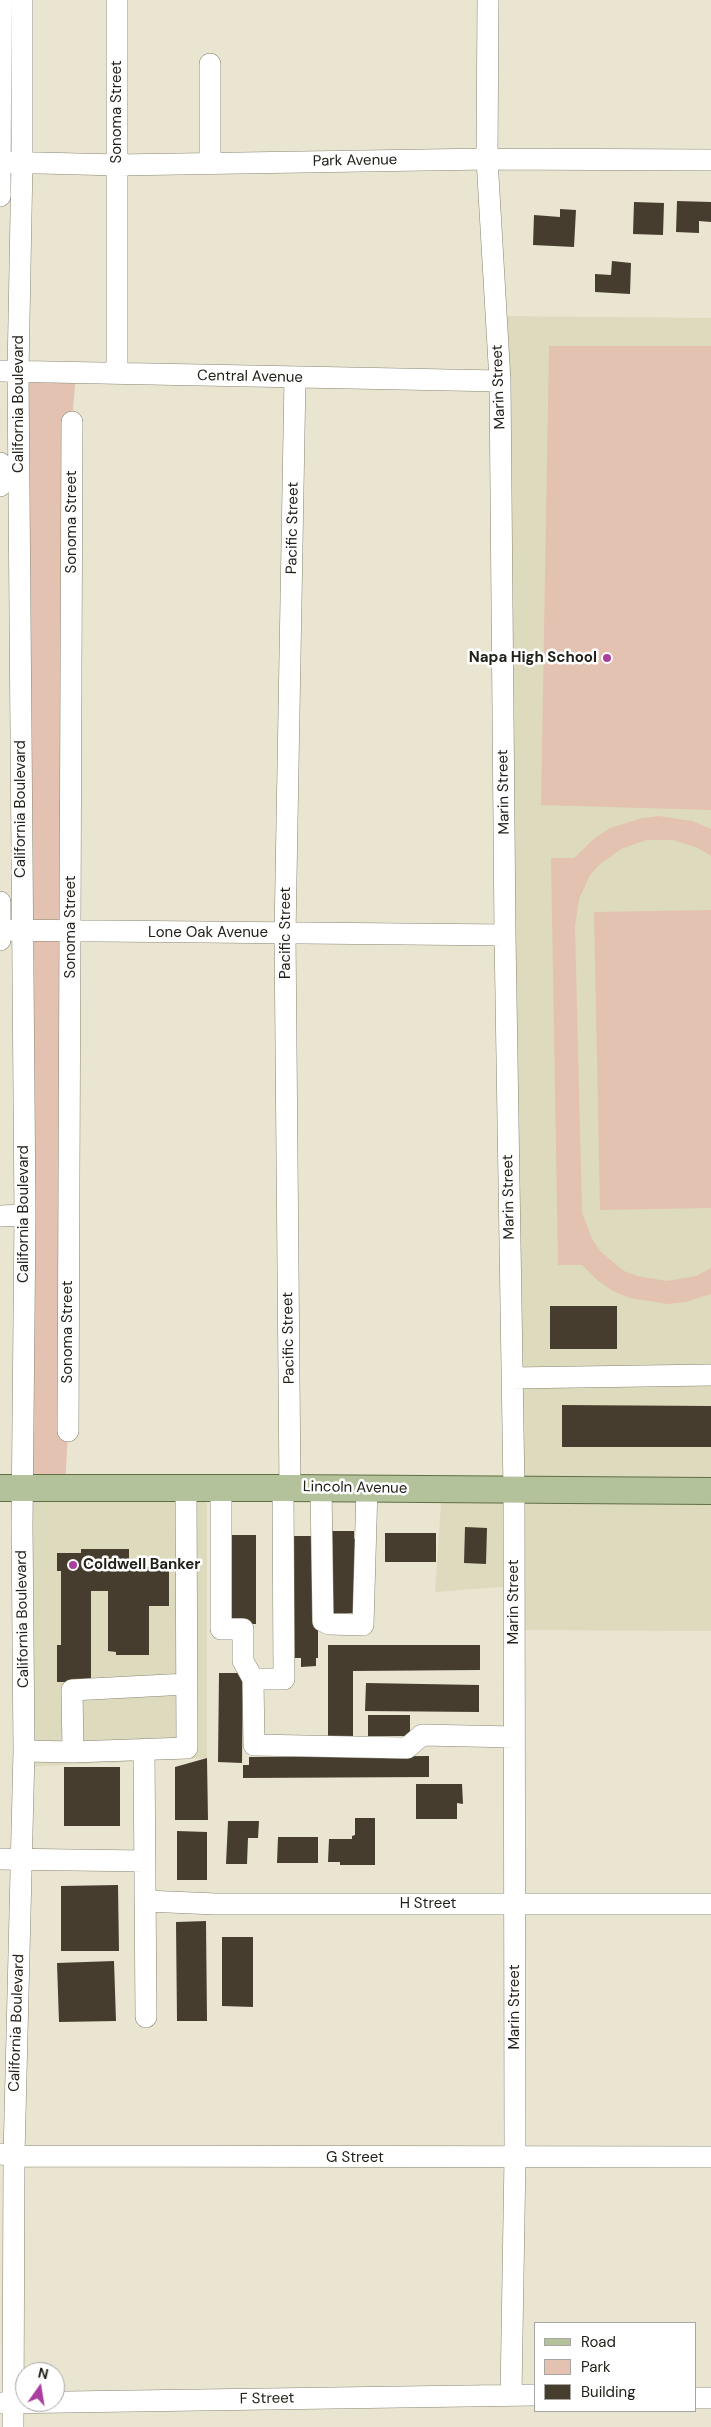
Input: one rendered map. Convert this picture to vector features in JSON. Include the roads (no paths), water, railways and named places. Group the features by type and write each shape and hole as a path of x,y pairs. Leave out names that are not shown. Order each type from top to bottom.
{"main road":[{"name":"Lincoln Avenue","path":"11,1488 367,1488 711,1492"}],"street":[{"path":"0,0 0,196"},
{"name":"California Boulevard","path":"13,2427 6,2403 7,2155 22,1858 24,1751 11,1488 24,1215 22,930 9,372 22,162 22,0"},
{"name":"Sonoma Street","path":"117,0 117,374"},
{"name":"Marin Street","path":"488,0 487,159 500,381 505,935 514,1490 515,2158 511,2395"},
{"path":"210,64 210,164"},
{"name":"Park Avenue","path":"0,162 118,165 487,159 711,160"},
{"name":"Central Avenue","path":"9,372 500,381"},
{"name":"Pacific Street","path":"253,1679 284,1679 287,1488 285,934 296,378"},
{"name":"Sonoma Street","path":"68,1431 72,422"},
{"name":"California Boulevard","path":"0,463 0,486"},
{"path":"0,902 0,940"},
{"name":"Lone Oak Avenue","path":"0,930 505,935"},
{"path":"0,1216 24,1215"},
{"path":"512,1378 711,1375"},
{"path":"24,1751 73,1752 187,1748 186,1488"},
{"path":"221,1488 221,1629 243,1629 243,1661 253,1679 254,1745 407,1748 422,1735 514,1737"},
{"path":"321,1488 323,1621 329,1624 363,1624 367,1488"},
{"path":"73,1752 72,1690 186,1684"},
{"path":"144,1749 146,2017"},
{"path":"0,1859 144,1861"},
{"name":"H Street","path":"145,1901 216,1904 711,1904"},
{"name":"G Street","path":"7,2155 711,2158"},
{"name":"F Street","path":"6,2403 534,2395"},
{"path":"696,2398 711,2398"}],"place":[{"name":"Napa High School","path":"607,658"},
{"name":"Coldwell Banker","path":"73,1565"}]}
